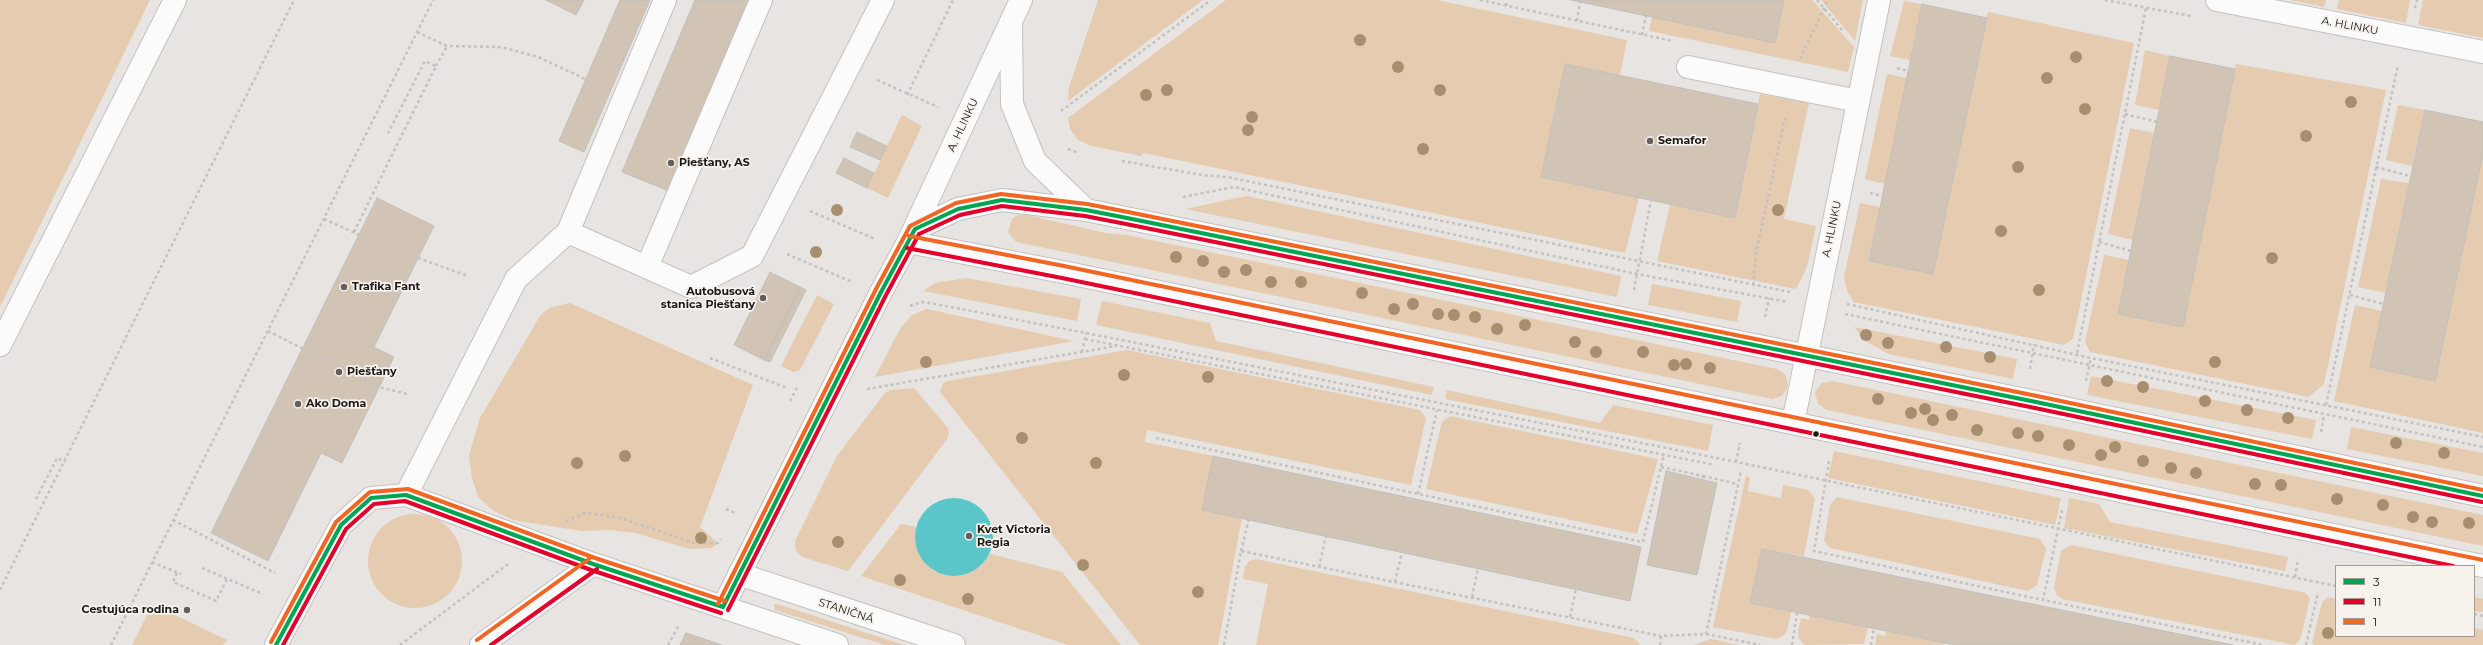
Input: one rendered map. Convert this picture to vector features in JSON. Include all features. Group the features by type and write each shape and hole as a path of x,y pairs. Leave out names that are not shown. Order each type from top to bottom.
{"street":[{"path":"0,345 175,0"},
{"path":"406,494 516,279 568,232 665,0"},
{"path":"647,267 761,0"},
{"path":"568,232 691,287 752,256 882,0"},
{"name":"A. HLINKU","path":"723,607 832,388 911,236 1021,0"},
{"name":"A. HLINKU","path":"1793,423 1879,0"},
{"name":"A. HLINKU","path":"2217,0 2483,52"},
{"name":"A. HLINKU","path":"1011,22 1012,104 1035,161 1086,210"},
{"path":"1688,67 1858,101"},
{"path":"911,236 958,209 1002,200 1086,210 2081,411 2316,462 2483,496"},
{"path":"911,236 1070,273 2483,566"},
{"path":"276,645 341,525 371,498 406,494 593,564 837,645"},
{"path":"481,645 593,564"},
{"name":"STANIČNÁ","path":"739,574 954,645"}],"path":[{"path":"0,590 294,0"},
{"path":"111,645 433,0"},
{"path":"907,95 953,0"},
{"path":"1061,111 1211,0"},
{"path":"1506,6 1507,0"},
{"path":"1754,285 1756,253 1796,67 1828,0"},
{"path":"1577,21 1580,2"},
{"path":"2076,353 2146,8"},
{"path":"1642,35 1646,16"},
{"path":"417,32 447,46 501,47 538,57 596,84"},
{"path":"354,232 447,46"},
{"path":"388,133 425,61 436,66"},
{"path":"2326,405 2398,63"},
{"path":"2125,114 2157,122"},
{"path":"1122,161 1202,175 1227,177 1818,298 2076,353 2091,358 2483,437"},
{"path":"2376,167 2410,176"},
{"path":"1628,320 1641,261 1651,200"},
{"path":"806,210 882,242"},
{"path":"324,219 359,235"},
{"path":"2099,242 2131,251"},
{"path":"784,253 853,282"},
{"path":"418,258 468,276"},
{"path":"2350,295 2383,304"},
{"path":"1760,347 1769,298"},
{"path":"905,311 910,306 922,302 1086,333 1736,462 2335,586"},
{"path":"268,331 379,387 407,394"},
{"path":"1082,352 1086,333"},
{"path":"1085,339 1715,465"},
{"path":"2029,373 2034,344"},
{"path":"864,389 1119,346"},
{"path":"710,358 787,388"},
{"path":"2085,384 2091,358"},
{"path":"788,406 794,392 801,382 814,378 832,388"},
{"path":"1418,494 1437,410"},
{"path":"1736,462 1746,413"},
{"path":"2316,462 2324,414"},
{"path":"1156,438 1643,542 1664,454"},
{"path":"36,499 57,458 65,462"},
{"path":"1662,467 1738,484"},
{"path":"1706,634 1741,472"},
{"path":"1824,488 1814,551 2264,645"},
{"path":"2043,600 2063,506"},
{"path":"735,521 742,507"},
{"path":"400,645 565,521 585,513 617,517 694,543 718,543 722,538"},
{"path":"1224,645 1241,551 1249,519"},
{"path":"174,520 275,573"},
{"path":"2295,577 2304,529"},
{"path":"1320,567 1326,536"},
{"path":"1241,551 1662,636 1706,634 1760,645"},
{"path":"1395,582 1402,552"},
{"path":"152,562 181,574"},
{"path":"202,568 264,594"},
{"path":"1472,598 1478,568"},
{"path":"178,573 174,582 216,601 226,579"},
{"path":"1570,618 1576,589"},
{"path":"2306,645 2318,592"},
{"path":"1792,645 1797,613"},
{"path":"668,645 680,622"},
{"path":"1871,645 1874,628"},
{"path":"1660,645 1662,636"}],"shaded area":[{"path":"0,0 150,0 0,307"},
{"path":"1098,0 1203,0 1068,101 1069,87"},
{"path":"1226,0 1437,0 1627,40 1620,75 1565,64 1541,177 1639,197 1625,253 1144,153 1141,156 1092,146 1078,140 1070,129 1068,118"},
{"path":"1784,0 1812,0 1854,47 1848,72 1649,31 1652,17 1775,43"},
{"path":"1821,0 1863,0 1855,41"},
{"path":"2290,0 2326,0 2324,7"},
{"path":"2339,0 2410,0 2406,23 2337,9"},
{"path":"2423,0 2483,0 2483,38 2418,25"},
{"path":"1904,1 1922,4 1910,60 1890,56"},
{"path":"1988,12 2134,43 2073,339 2064,345 1854,302 1847,291 1844,277 1860,203 1880,207 1869,261 1933,274"},
{"path":"2145,50 2170,56 2159,110 2135,105"},
{"path":"2236,64 2386,90 2324,384 2309,397 2090,352 2085,342 2104,255 2129,260 2118,314 2183,326"},
{"path":"1887,74 1907,78 1885,184 1865,179"},
{"path":"1760,94 1809,103 1784,219 1816,226 1807,267 1796,289 1657,261 1670,205 1735,217"},
{"path":"2398,105 2425,110 2412,166 2386,160"},
{"path":"902,115 922,126 888,198 867,188"},
{"path":"2130,128 2154,133 2133,240 2108,234"},
{"path":"2483,153 2483,433 2334,401 2355,305 2382,311 2370,367 2435,380"},
{"path":"2381,179 2409,183 2386,293 2358,287"},
{"path":"1247,196 1621,276 1617,297 1185,209"},
{"path":"1017,215 1027,215 1106,233 1127,235 1777,369 1786,375 1788,387 1782,396 1772,399 1021,243 1015,241 1008,232 1012,219"},
{"path":"966,278 1081,299 1077,321 923,291 935,283"},
{"path":"1652,284 1741,301 1737,322 1648,305"},
{"path":"817,295 834,304 800,370 793,372 781,366"},
{"path":"1102,301 1210,323 1216,341 1434,387 1432,395 1096,325"},
{"path":"570,303 753,385 700,527 718,543 712,548 689,549 636,533 609,530 582,531 513,520 494,511 479,498 472,479 469,455 480,418 540,316 549,308"},
{"path":"927,309 1074,341 875,377 900,329 912,315"},
{"path":"1854,327 2017,359 2013,379 1888,354 1864,340"},
{"path":"1127,350 1420,410 1426,418 1411,485 1147,430 1145,442 1213,456 1242,518 1218,645 1140,645 940,392 944,382 948,381"},
{"path":"2091,376 2316,420 2312,439 2087,395"},
{"path":"1833,381 2483,515 2483,546 1827,410 1818,404 1815,392 1822,383"},
{"path":"914,388 948,428 949,433 947,439 848,571 802,557 796,551 795,541 837,456 885,393 891,390"},
{"path":"1447,390 1600,423 1613,405 1713,425 1708,451 1445,399"},
{"path":"1450,416 1658,459 1637,534 1426,489 1442,422"},
{"path":"2351,427 2483,453 2483,476 2347,449"},
{"path":"1834,451 2061,498 2055,525 1828,478"},
{"path":"1746,476 1750,478 1748,491 1781,498 1783,485 1808,490 1815,498 1804,556 1762,549 1750,603 1791,611 1788,628 1784,635 1776,639 1713,627"},
{"path":"1837,497 2040,539 2046,549 2037,585 2028,591 1830,548 1824,541 1830,505"},
{"path":"2069,498 2099,504 2110,522 2288,557 2285,571 2064,528"},
{"path":"415,514 433,518 448,528 458,543 462,561 458,579 448,594 433,604 415,608 397,604 382,594 372,579 368,561 372,543 382,528 397,518"},
{"path":"901,524 916,527 915,540 925,562 934,571 945,575 982,565 990,554 1062,572 1121,645 1068,645 861,576"},
{"path":"2071,545 2306,593 2310,599 2300,640 2294,645 2062,599 2057,595 2054,588 2061,551"},
{"path":"1256,559 1634,638 1640,645 1256,645 1268,584 1243,579 1245,567 1249,561"},
{"path":"2328,597 2335,599 2335,637 2475,637 2475,628 2483,630 2483,645 2314,645 2312,643 2322,602"},
{"path":"2475,597 2483,599 2483,612 2475,611"},
{"path":"774,604 904,645 885,645 775,610"},
{"path":"152,605 227,640 223,645 132,645"},
{"path":"1809,615 1868,627 1864,644 1805,645 1799,639 1798,631 1801,618 1809,620"},
{"path":"1886,631 1945,643 1944,645 1875,645 1877,634 1885,636"},
{"path":"1711,639 1739,645 1693,645"}],"water":[{"path":"954,498 969,501 976,505 986,515 990,522 993,537 990,552 986,559 976,569 969,573 954,576 939,573 932,569 922,559 918,552 915,537 918,522 922,515 932,505 939,501"}],"building":[{"path":"546,0 584,0 576,15"},
{"path":"620,0 650,0 584,152 559,141"},
{"path":"695,0 756,0 674,193 622,172"},
{"path":"1571,0 1784,0 1775,43"},
{"path":"1922,4 1987,18 1933,274 1869,261"},
{"path":"2170,56 2235,69 2183,327 2118,314"},
{"name":"Semafor","path":"1565,64 1758,104 1735,218 1541,177"},
{"path":"2425,110 2483,122 2483,153 2435,381 2370,367"},
{"path":"857,132 887,146 880,160 850,147"},
{"path":"844,158 874,173 867,188 836,173"},
{"name":"Piešťany","path":"377,198 434,226 374,347 394,357 342,463 321,453 268,561 211,533"},
{"path":"770,272 800,287 764,360 734,345"},
{"path":"800,287 806,290 770,362 764,360"},
{"path":"1213,456 1641,547 1630,601 1202,510"},
{"path":"1666,471 1717,483 1697,575 1647,565"},
{"path":"1762,549 2233,645 1956,645 1945,643 1750,603"},
{"path":"686,633 722,645 680,645"}],"transit line":[{"name":"1","path":"718,604 876,289 910,226 956,203 1001,194 1087,204 1128,212 2037,396 2483,490"},
{"name":"3","path":"723,607 881,292 915,229 958,209 1002,200 1086,210 1127,218 2036,402 2483,496"},
{"name":"11","path":"728,610 886,295 919,234 960,215 1002,206 1085,216 1126,224 2035,408 2482,502"},
{"name":"1","path":"909,236 1064,266 2483,560"},
{"name":"11","path":"907,248 1062,278 2448,565"},
{"name":"1","path":"271,642 336,522 370,492 408,489 595,558 725,601"},
{"name":"3","path":"276,645 341,525 371,498 406,495 593,564 723,607"},
{"name":"11","path":"283,645 346,529 374,504 405,501 591,570 721,613"},
{"name":"1","path":"477,640 589,559"},
{"name":"11","path":"491,645 597,569"}],"place":[{"name":"Semafor","path":"1650,141"},
{"name":"Piešťany, AS","path":"671,163"},
{"name":"Trafika Fant","path":"344,287"},
{"name":"Autobusová stanica Piešťany","path":"763,298"},
{"name":"Piešťany","path":"339,372"},
{"name":"Ako Doma","path":"298,404"},
{"name":"Kvet Victoria Regia","path":"969,536"},
{"name":"Cestujúca rodina","path":"187,610"}]}
